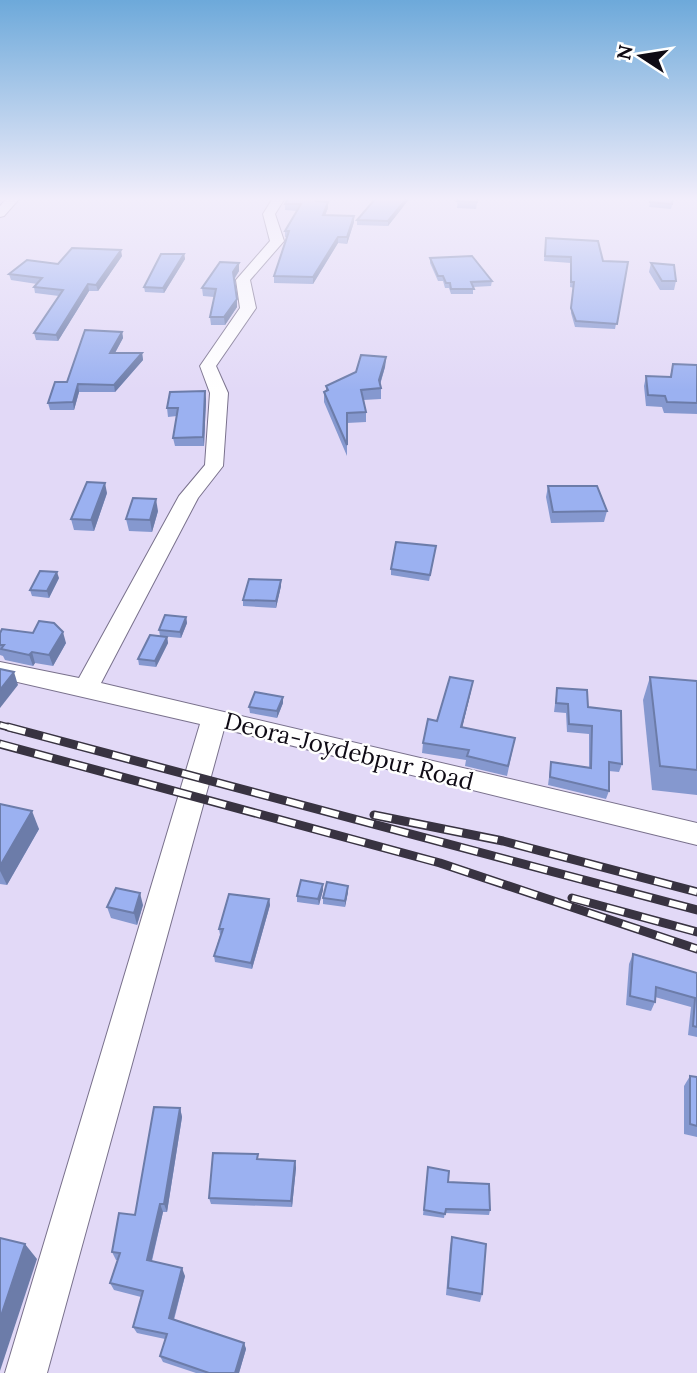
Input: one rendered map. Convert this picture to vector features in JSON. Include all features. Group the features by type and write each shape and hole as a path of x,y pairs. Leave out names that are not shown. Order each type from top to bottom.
{"street":[{"path":"86,688 189,496 214,467 219,393 208,366 248,309 243,280 259,262"},
{"name":"Deora-Joydebpur Road","path":"0,670 214,718 548,801 697,834"},
{"path":"26,1373 214,718"}],"building":[{"path":"24,262 112,262 96,285 88,284 56,335 34,333 63,290 34,287 42,278 9,274"},
{"path":"157,262 179,262 163,288 144,287"},
{"path":"220,262 239,263 233,272 237,299 224,317 210,317 216,289 202,288"},
{"path":"279,262 322,262 313,277 274,276"},
{"path":"432,262 477,262 492,281 471,282 474,289 451,289 450,283 446,283 443,276 438,276"},
{"path":"571,262 628,262 617,324 576,321 571,308 574,282 571,282"},
{"path":"651,263 674,265 676,281 662,281"},
{"path":"85,330 122,332 110,353 142,353 114,385 78,384 73,402 48,403 55,382 67,382"},
{"path":"361,355 386,357 379,380 381,388 361,390 366,412 347,413 347,445 324,392 328,390 326,386 356,372"},
{"path":"673,364 697,365 697,403 667,402 665,396 648,395 646,376 671,377"},
{"path":"205,391 203,437 173,438 178,408 167,408 170,392"},
{"path":"87,482 105,483 91,520 71,519"},
{"path":"548,486 597,486 607,511 553,512"},
{"path":"133,498 156,499 150,520 126,519"},
{"path":"396,542 436,546 430,575 391,569"},
{"path":"40,571 57,572 47,591 30,590"},
{"path":"249,579 281,580 276,601 243,600"},
{"path":"165,615 186,617 180,632 159,630"},
{"path":"39,621 54,623 63,632 49,655 32,652 29,655 1,649 4,645 0,645 2,629 33,633"},
{"path":"150,635 167,637 155,661 138,659"},
{"path":"0,669 14,672 0,690"},
{"path":"450,677 473,681 461,727 515,738 508,766 467,756 469,750 423,743 428,719 437,721"},
{"path":"650,677 697,681 697,770 660,766"},
{"path":"557,688 587,690 588,707 621,711 622,764 609,762 609,791 550,777 551,762 591,768 592,726 569,724 568,704 556,703"},
{"path":"255,692 283,697 277,711 249,707"},
{"path":"0,804 32,811 0,866"},
{"path":"301,880 323,884 318,899 297,896"},
{"path":"327,882 348,886 345,901 323,898"},
{"path":"116,888 140,893 134,913 107,907"},
{"path":"229,894 269,899 251,963 214,956 223,929 219,929"},
{"path":"633,954 697,973 697,1027 693,1026 695,998 656,987 655,1002 630,996"},
{"path":"690,1076 697,1077 697,1126 690,1124"},
{"path":"154,1107 180,1108 164,1204 160,1204 147,1260 182,1268 169,1318 244,1343 235,1373 209,1373 160,1356 167,1334 133,1327 143,1291 110,1283 120,1253 112,1252 119,1213 135,1215"},
{"path":"213,1153 258,1154 257,1159 295,1161 291,1201 209,1198"},
{"path":"428,1167 449,1171 448,1182 489,1184 490,1210 446,1209 445,1214 424,1210"},
{"path":"452,1237 486,1244 482,1294 448,1288"},
{"path":"0,1238 25,1244 0,1319"}],"railway":[{"path":"0,725 15,729"},
{"path":"8,727 697,910"},
{"path":"0,744 440,863 697,949"},
{"path":"374,815 503,841 697,892"},
{"path":"572,898 697,932"}]}
